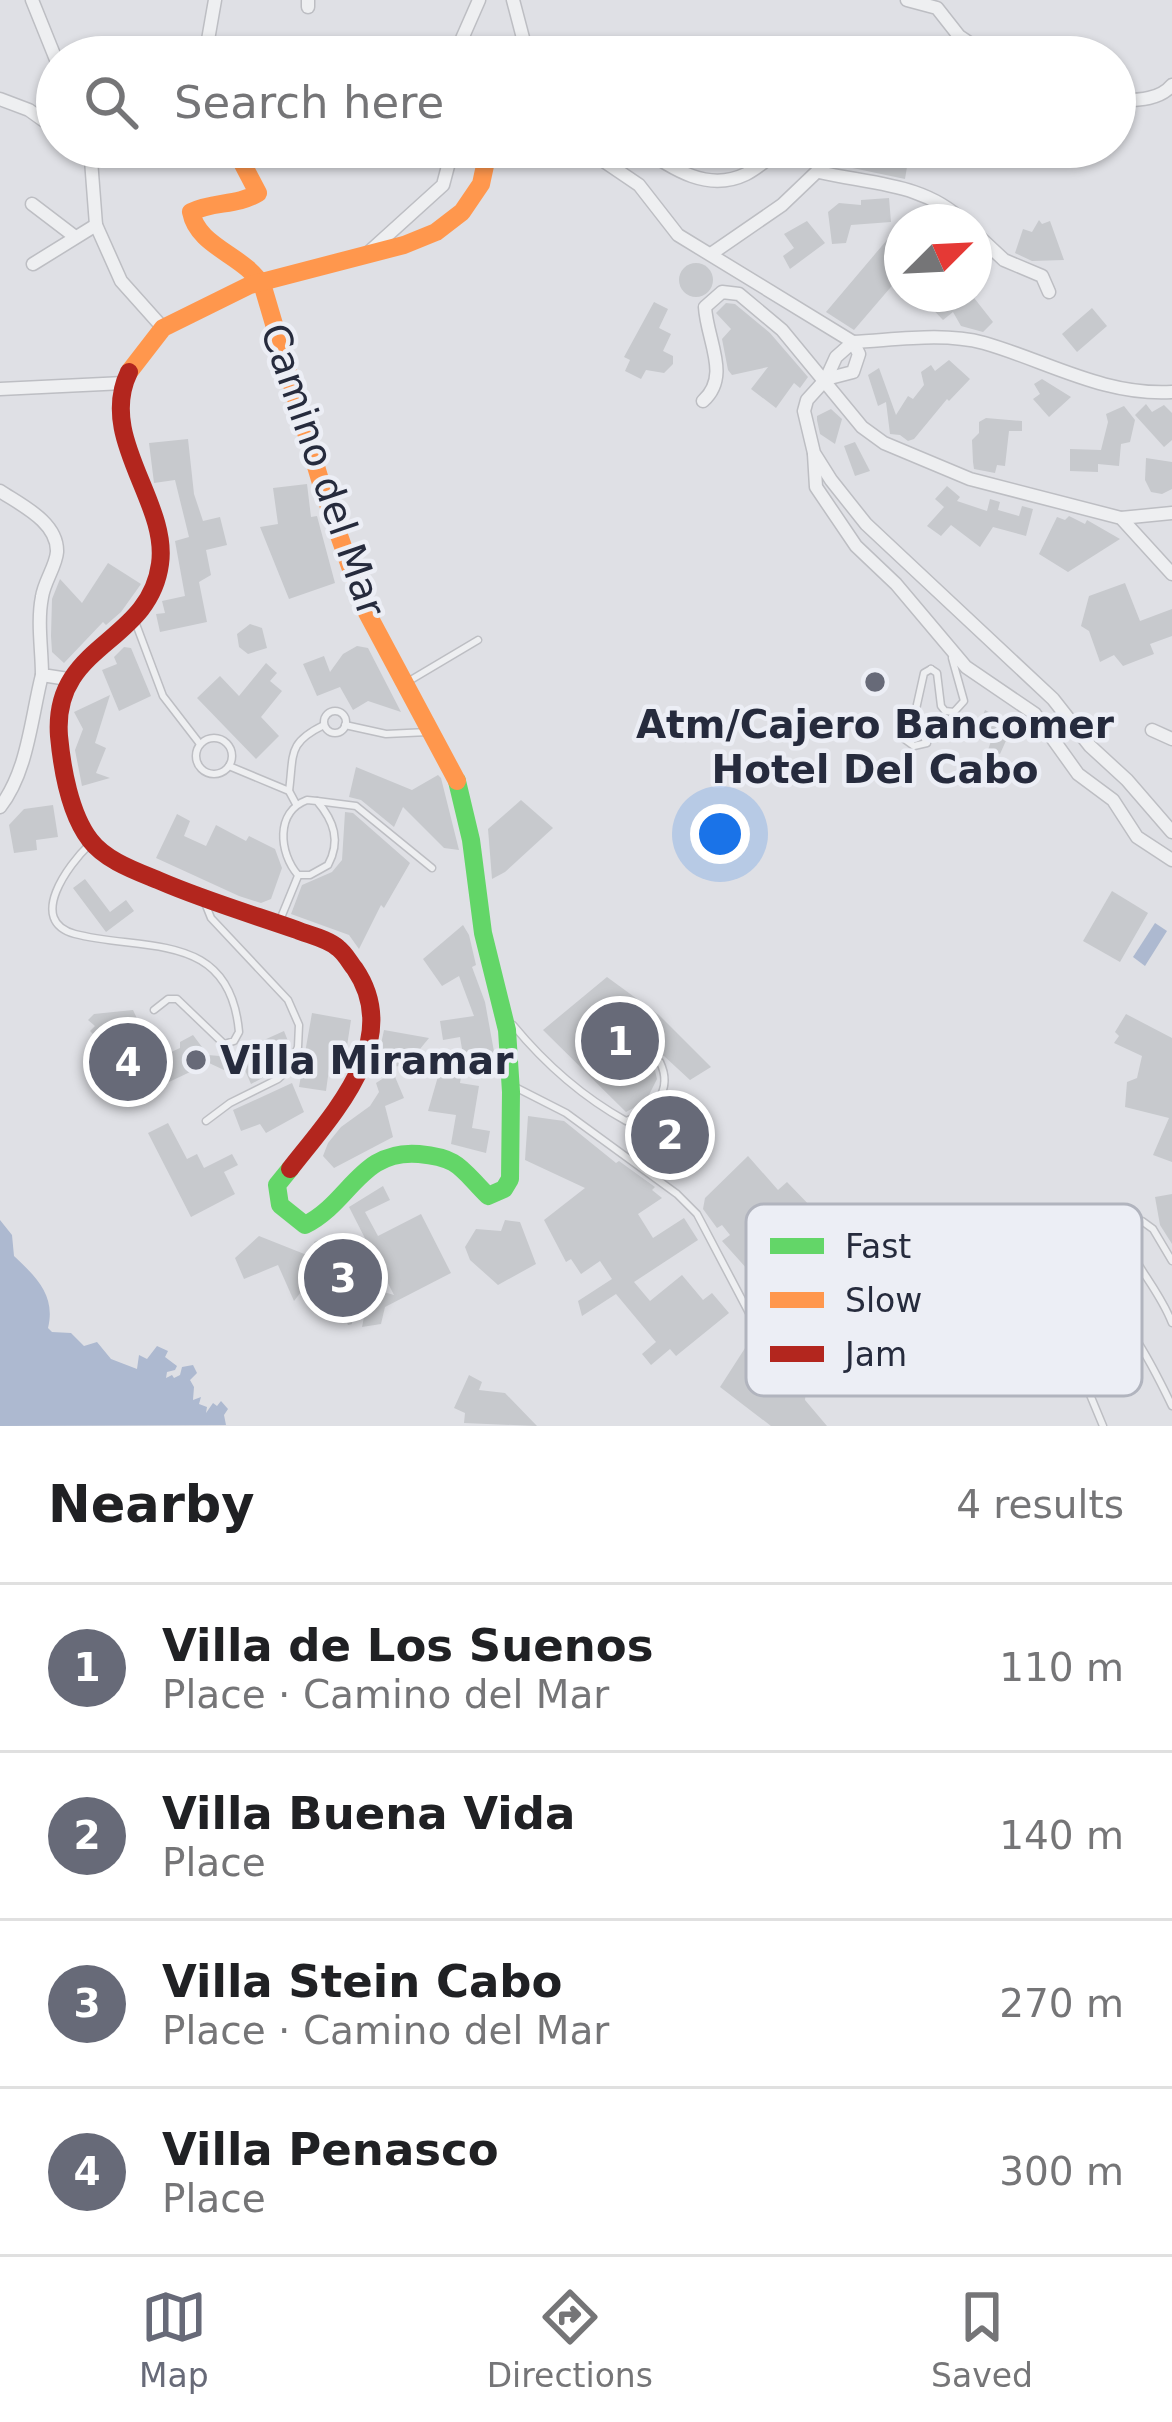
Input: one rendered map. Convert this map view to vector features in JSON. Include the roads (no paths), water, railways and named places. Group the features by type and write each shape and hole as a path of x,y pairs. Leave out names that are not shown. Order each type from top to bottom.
{"street":[{"path":"32,0 47,36"},
{"path":"209,36 215,0"},
{"path":"513,0 522,36"},
{"path":"907,0 937,8 959,36"},
{"path":"464,36 482,1"},
{"path":"1136,100 1166,92 1172,85"},
{"path":"0,98 36,116"},
{"path":"90,168 96,226 121,281 163,328"},
{"path":"245,168 258,193 252,200 200,206 190,212 190,222 245,261 261,281"},
{"path":"369,252 443,185 447,168"},
{"name":"Camino del Mar","path":"124,382 163,328 261,281 369,252 390,253 427,235 474,201 486,168"},
{"path":"614,168 639,185 678,235 854,342 859,353 853,372 826,379"},
{"path":"672,168 704,181 722,182 756,168"},
{"path":"711,254 782,205 822,168"},
{"path":"819,172 917,192 941,204"},
{"path":"32,204 74,236"},
{"path":"33,264 96,226"},
{"path":"992,249 1004,260 1042,276 1049,292"},
{"name":"Camino del Mar","path":"92,843 130,868 338,947 356,971 368,996 370,1038 356,1078 332,1119 278,1185 276,1196 292,1219 305,1226 320,1218 372,1164 394,1152 449,1157 488,1196 508,1187 512,1174 511,1086 503,1013 482,927 470,818 449,760 366,614 294,402 261,281"},
{"path":"703,401 714,391 719,375 705,307 722,292 739,294 826,379 862,428 922,462 1121,518 1172,513"},
{"path":"1172,392 1127,391 980,342 924,338 854,342 836,357 804,411 816,487 856,546 896,584 951,652 983,681 1035,714 1078,774 1113,800 1138,837 1172,860"},
{"path":"0,389 124,382 122,418 162,545 162,566 135,621 68,679 61,703 59,741 67,785 92,843"},
{"path":"814,453 866,524 1053,699 1090,746 1172,832"},
{"path":"0,491 37,515 53,535 57,555 40,605 42,675 26,750 0,807"},
{"path":"1121,518 1172,574"},
{"path":"42,675 68,679"},
{"path":"1152,730 1172,739"}],"lane":[{"path":"135,621 164,696 200,744"},
{"path":"406,683 478,640"},
{"path":"903,738 914,746 927,743 914,718 928,670 937,673 945,712 961,708 964,701 951,652"},
{"path":"325,725 327,715 337,711 345,725"},
{"path":"325,725 335,733 345,725"},
{"path":"296,804 289,791 293,749 299,739 325,725"},
{"path":"345,725 386,734 431,732"},
{"path":"211,738 223,740 232,754 229,766 220,773 203,770 196,755 200,744 211,738"},
{"path":"229,766 289,791"},
{"path":"298,875 321,871 334,855 332,824 317,801"},
{"path":"298,875 286,856 284,821 296,804 317,801 356,806 432,868"},
{"path":"92,843 77,856 53,897 58,924 71,934 128,940 199,957 232,999 239,1032 224,1044 177,999 167,999 154,1010"},
{"path":"279,923 298,875"},
{"path":"201,894 211,918 288,1000 299,1025 298,1047 288,1070 206,1121"},
{"path":"503,1013 543,1061 626,1121 644,1115 662,1097 667,1076 660,1062"},
{"path":"511,1086 566,1113 677,1194 697,1214 746,1307"},
{"path":"1142,1221 1153,1228 1172,1261"},
{"path":"1142,1270 1172,1323"},
{"path":"1142,1348 1172,1406"},
{"path":"1091,1396 1103,1426"}],"water":[{"path":"1155,923 1167,931 1145,966 1133,957"},
{"path":"0,1220 12,1235 14,1256 47,1296 52,1332 71,1333 84,1346 97,1342 111,1359 137,1369 139,1355 147,1359 157,1346 168,1351 165,1357 177,1366 166,1378 193,1365 197,1373 190,1380 193,1400 201,1397 199,1404 207,1407 206,1413 221,1401 228,1409 226,1425 0,1426"}],"place":[{"name":"Atm/Cajero Bancomer Hotel Del Cabo","path":"875,682"},
{"name":"Villa de Los Suenos","path":"620,1041"},
{"name":"Villa Miramar","path":"196,1060"},
{"name":"Villa Penasco","path":"128,1062"},
{"name":"Villa Buena Vida","path":"670,1135"},
{"name":"Villa Stein Cabo","path":"343,1278"}]}
